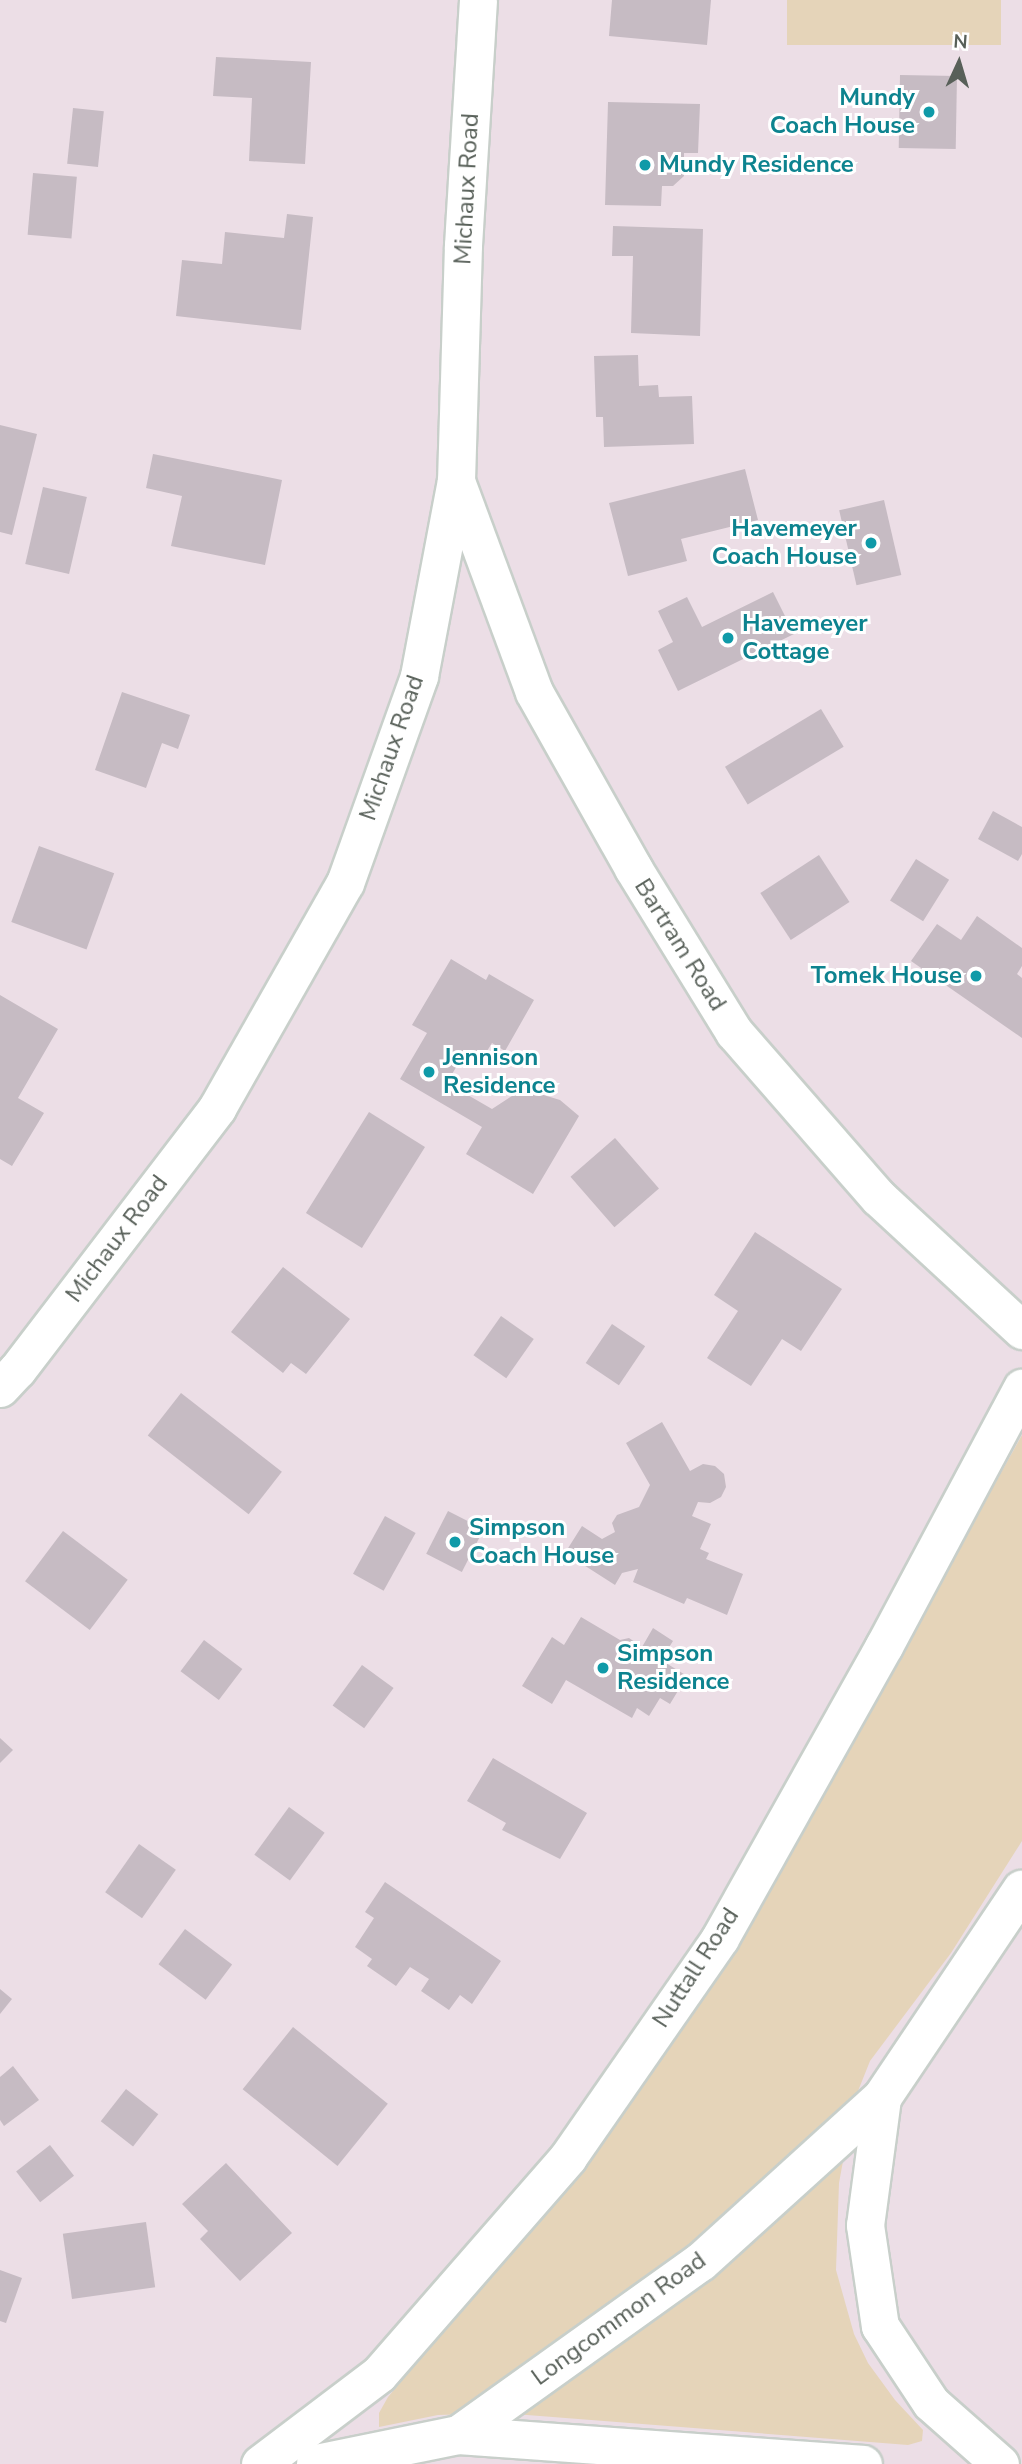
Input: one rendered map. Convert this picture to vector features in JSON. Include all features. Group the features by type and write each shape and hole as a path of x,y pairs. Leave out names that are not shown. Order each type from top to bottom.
{"street":[{"name":"Michaux Road","path":"0,1388 18,1370 217,1108 345,883 419,676 456,481 463,245 478,0"},
{"name":"Bartram Road","path":"456,481 534,692 633,868 734,1032 879,1198 1022,1330"},
{"name":"Nuttall Road","path":"260,2464 379,2374 568,2157 720,1938 884,1646 1022,1388"},
{"name":"Longcommon Road","path":"316,2464 460,2435 701,2262 882,2098 1022,1890"},
{"name":"Longcommon Road","path":"882,2098 865,2225 880,2326 931,2403 1000,2464"},
{"path":"460,2435 863,2464"}],"shaded area":[{"path":"787,0 1001,0 1001,45 787,45"},
{"path":"1022,1435 1022,1841 951,1953 870,2061 854,2101 839,2183 836,2270 854,2334 868,2363 895,2400 923,2430 922,2441 908,2445 503,2413 438,2415 379,2427 379,2413 388,2397 532,2228 609,2129 737,1939 801,1832"}],"building":[{"path":"612,0 711,0 707,45 609,36"},
{"path":"216,57 311,62 305,164 249,161 252,98 213,96"},
{"name":"Mundy Coach House","path":"900,75 957,76 956,149 899,148"},
{"name":"Mundy Residence","path":"608,102 700,104 698,153 684,153 684,176 673,186 662,186 661,206 605,205"},
{"path":"73,108 104,111 98,167 67,164"},
{"path":"33,173 77,177 71,239 28,235"},
{"path":"287,214 313,217 301,330 176,316 182,260 222,264 225,232 284,238"},
{"path":"613,226 703,229 700,336 631,333 633,256 612,256"},
{"path":"638,355 639,386 658,385 659,397 692,396 694,444 604,447 603,417 596,417 594,356"},
{"path":"0,425 37,434 12,535 0,532"},
{"path":"153,454 282,480 265,565 171,546 182,496 146,488"},
{"path":"745,469 758,520 681,539 687,561 628,576 609,503"},
{"path":"43,487 87,497 69,574 25,564"},
{"name":"Havemeyer Coach House","path":"884,500 901,575 857,585 839,510"},
{"name":"Havemeyer Cottage","path":"773,592 794,634 678,691 658,650 673,642 658,611 687,597 702,627"},
{"path":"122,692 190,715 178,749 162,743 146,788 95,770"},
{"path":"821,709 844,747 748,804 725,767"},
{"path":"993,811 1022,827 1022,854 1018,861 978,839"},
{"path":"39,846 114,873 86,949 11,922"},
{"path":"819,855 849,902 791,940 760,893"},
{"path":"916,859 949,880 923,921 890,901"},
{"name":"Tomek House","path":"977,916 1022,948 1022,966 1017,974 1022,978 1022,1038 911,961 937,924 961,940"},
{"name":"Jennison Residence","path":"451,959 486,980 489,974 534,1000 505,1051 492,1043 479,1064 463,1055 447,1083 492,1109 512,1096 537,1093 560,1100 579,1116 533,1194 466,1154 482,1127 400,1079 427,1033 412,1025"},
{"path":"0,995 58,1029 18,1098 44,1113 12,1166 0,1159"},
{"path":"369,1112 425,1147 362,1248 306,1213"},
{"path":"615,1138 659,1189 614,1227 570,1177"},
{"path":"755,1232 842,1289 801,1351 782,1339 751,1386 707,1358 738,1311 714,1295"},
{"path":"283,1267 350,1319 306,1374 291,1363 283,1373 231,1332"},
{"path":"501,1316 534,1339 506,1378 473,1355"},
{"path":"612,1324 645,1346 619,1385 586,1363"},
{"path":"181,1393 282,1472 249,1514 148,1436"},
{"path":"662,1422 690,1471 703,1464 715,1466 724,1474 726,1487 721,1497 710,1503 698,1502 692,1516 711,1524 700,1549 709,1553 706,1559 743,1574 727,1615 687,1598 684,1604 633,1582 638,1569 622,1573 615,1585 565,1553 582,1526 602,1539 615,1532 612,1523 617,1515 639,1507 650,1485 626,1443"},
{"name":"Simpson Coach House","path":"448,1511 484,1529 462,1572 426,1554"},
{"path":"385,1516 416,1533 384,1591 353,1574"},
{"path":"63,1531 128,1580 90,1630 25,1581"},
{"name":"Simpson Residence","path":"581,1617 620,1640 629,1638 642,1647 653,1628 673,1641 661,1660 687,1676 670,1704 660,1698 649,1716 637,1708 632,1718 566,1680 552,1704 522,1686 552,1637 564,1645"},
{"path":"204,1640 242,1669 219,1700 181,1671"},
{"path":"362,1665 394,1688 364,1728 333,1705"},
{"path":"0,1738 13,1750 0,1763"},
{"path":"493,1758 587,1813 560,1859 502,1830 506,1823 467,1801"},
{"path":"289,1807 325,1833 290,1881 254,1855"},
{"path":"139,1844 176,1870 142,1918 105,1892"},
{"path":"385,1882 501,1961 472,2004 460,1995 449,2010 421,1991 429,1979 410,1967 396,1986 367,1966 372,1959 355,1947 374,1918 365,1912"},
{"path":"185,1929 232,1965 206,2000 159,1964"},
{"path":"0,1989 12,1999 0,2014"},
{"path":"293,2027 388,2104 337,2166 243,2089"},
{"path":"13,2066 39,2100 4,2126 0,2120 0,2077"},
{"path":"126,2089 158,2114 133,2147 101,2121"},
{"path":"50,2145 74,2176 40,2202 16,2171"},
{"path":"226,2163 292,2233 240,2281 200,2239 208,2231 182,2204"},
{"path":"146,2222 155,2287 72,2299 63,2234"},
{"path":"0,2270 22,2278 6,2323 0,2321"}],"place":[{"name":"Mundy Coach House","path":"929,112"},
{"name":"Mundy Residence","path":"645,165"},
{"name":"Havemeyer Coach House","path":"871,543"},
{"name":"Havemeyer Cottage","path":"728,638"},
{"name":"Tomek House","path":"976,976"},
{"name":"Jennison Residence","path":"429,1072"},
{"name":"Simpson Coach House","path":"455,1542"},
{"name":"Simpson Residence","path":"603,1668"}]}
